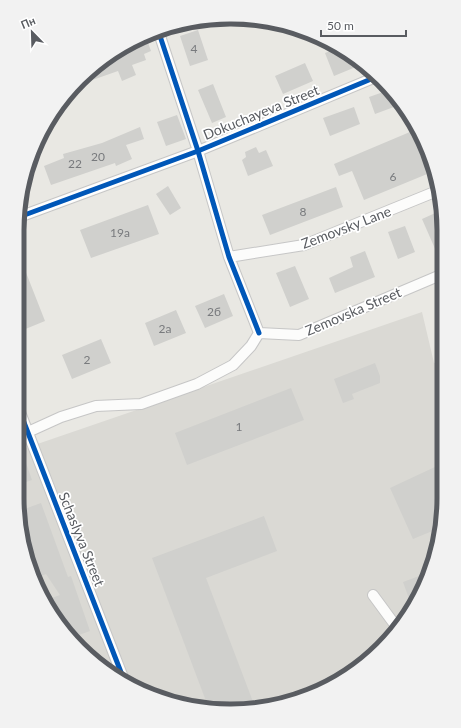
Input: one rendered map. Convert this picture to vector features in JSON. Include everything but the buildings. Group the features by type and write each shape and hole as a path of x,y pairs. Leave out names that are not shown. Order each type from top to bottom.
{"street":[{"path":"24,435 61,417 75,412 96,406 141,404 198,384 233,365 252,346 259,333 229,257 198,151 160,37"},
{"name":"Dokuchayeva Street","path":"24,215 198,151 371,79"},
{"name":"Zemovsky Lane","path":"229,257 304,245 433,192"},
{"name":"Zemovska Street","path":"259,333 299,334 437,276"},
{"name":"Schaslyva Street","path":"24,423 121,672"},
{"path":"373,595 394,623"}],"shaded area":[{"path":"422,312 434,363 437,362 437,511 430,551 416,589 386,634 367,653 322,683 297,693 271,700 244,704 217,704 177,697 139,683 116,669 84,644 59,612 45,589 31,551 24,511 24,449"}],"cycle path":[{"path":"160,36 198,151 229,257 259,333"},
{"path":"24,215 198,151 371,79"},
{"path":"24,422 121,672"}]}
